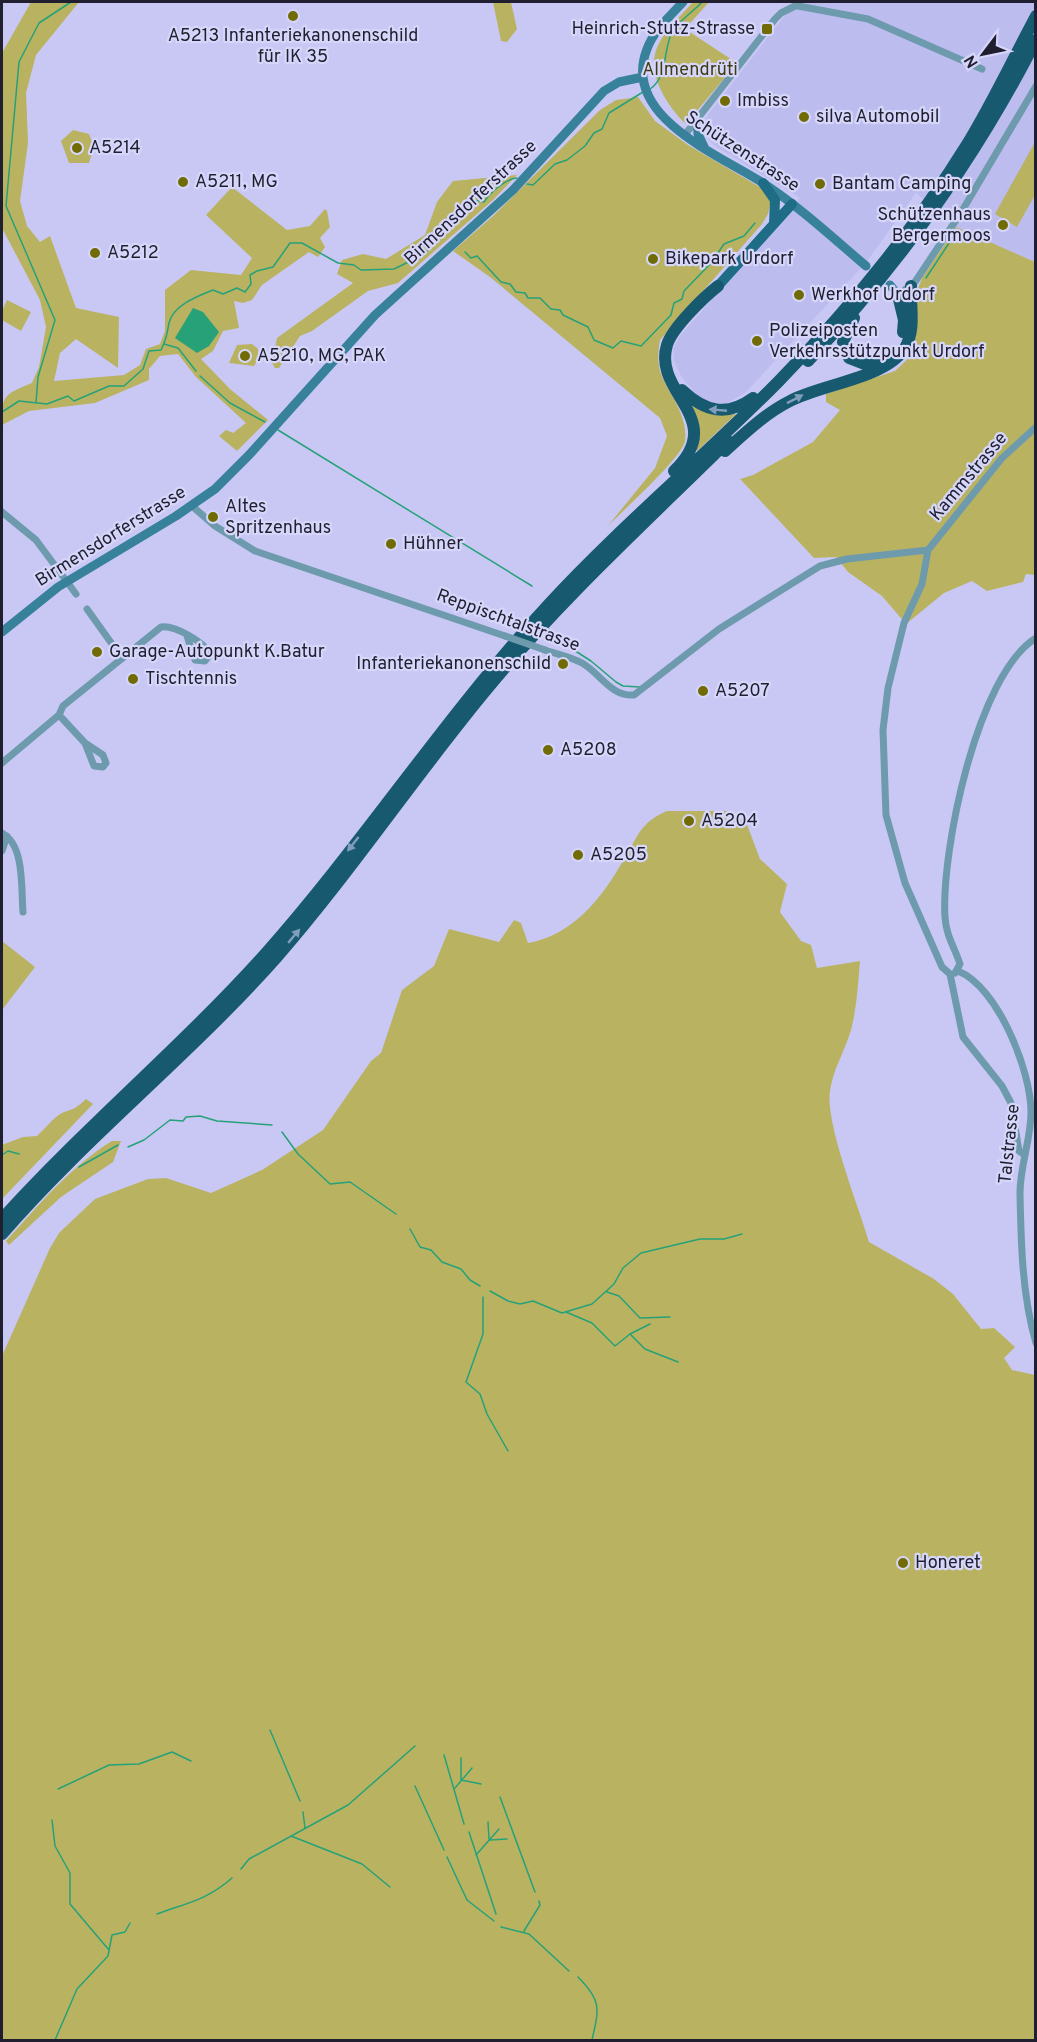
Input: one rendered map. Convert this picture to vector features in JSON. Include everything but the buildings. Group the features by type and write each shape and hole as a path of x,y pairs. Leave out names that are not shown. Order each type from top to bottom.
{"highway":[{"path":"2,1219 39,1179 198,1026 242,979 303,908 432,741 549,603 800,358 884,260 948,174 990,106 1035,16"},
{"path":"2,1234 53,1179 250,987 342,878 440,747 513,659 620,546 783,388 864,298 920,228 965,165 999,110 1035,40"},
{"path":"642,512 645,499 679,466 691,448 694,425 688,401 670,370 671,347 678,333 718,286"},
{"path":"707,463 722,455 762,419 790,401 889,365 905,348 912,324 912,286"},
{"path":"864,298 846,332 843,347 854,362 867,365 880,362 899,345 904,320 898,295"},
{"path":"898,295 906,303 912,324"},
{"path":"688,401 716,411 738,408 800,358"}],"main road":[{"path":"643,80 644,56 649,43 683,2"},
{"name":"Schützenstrasse","path":"643,80 659,112 684,136 763,183 792,204 866,266"},
{"name":"Birmensdorferstrasse","path":"2,632 67,582 192,506 215,489 375,315 513,190 604,91 619,82 643,80"},
{"path":"698,119 698,134 705,149"},
{"path":"763,183 775,200 774,225"},
{"path":"718,286 792,204"},
{"path":"890,285 898,295"}],"street":[{"path":"684,136 775,19 781,13 799,4 868,19 982,69"},
{"path":"898,295 912,286 962,211 1035,87"},
{"name":"Kammstrasse","path":"928,550 1002,458 1035,427"},
{"name":"Reppischtalstrasse","path":"192,506 215,526 255,551 579,661 618,693 634,695 719,629 820,566 847,559 928,550"},
{"path":"2,512 36,540 76,594"},
{"path":"928,550 922,584 904,623 888,688 883,730 884,791 889,831 905,883 942,968 954,973"},
{"path":"87,609 122,658"},
{"path":"2,763 59,715 63,706 161,627 172,627 187,636"},
{"path":"1024,1155 1019,1151 1015,1116 1006,1092 963,1037 954,973 960,964 949,940 945,914 958,804 974,743 988,707 1013,660 1035,638"},
{"path":"59,715 85,743"},
{"path":"2,851 4,835"},
{"path":"4,835 17,849 23,912"},
{"name":"Talstrasse","path":"954,973 975,983 990,999 1022,1063 1031,1107 1020,1194 1026,1292 1035,1343"}],"shaded area":[{"path":"795,2 1035,2 1035,262 956,227 916,193 865,264 746,392 728,403 709,403 694,392 681,376 674,361 673,349 679,337 800,198 715,146 706,137 702,128 707,116"},
{"path":"193,308 203,312 219,332 209,346 197,353 175,338"}],"green space":[{"path":"31,2 79,2 36,55 26,93 28,143 20,201 27,226 40,242 50,236 76,308 119,317 118,368 76,339 60,353 54,381 124,375 140,365 146,349 160,344 165,331 165,290 191,270 241,275 252,258 206,215 232,187 287,230 310,226 325,209 327,211 330,227 320,238 325,247 318,257 309,252 262,285 252,300 243,303 234,301 239,328 223,331 213,351 201,359 230,389 268,420 237,451 219,436 226,430 233,433 246,423 196,377 178,354 160,356 149,369 149,380 95,403 29,411 2,425 2,407 6,397 32,383 39,367 46,327 40,300 2,228 2,53"},
{"path":"493,2 511,2 517,29 507,42 501,41"},
{"name":"Allmendrüti","path":"693,2 709,2 685,29 737,63 686,124 662,93 654,64 655,54 661,40"},
{"path":"638,97 655,121 688,145 765,190 771,200 768,214 762,224 660,340 658,358 660,372 681,415 685,441 663,472 607,527 655,468 667,436 660,418 490,277 453,251 493,216 600,110 616,100"},
{"path":"73,130 89,134 94,147 89,163 69,163 61,141"},
{"path":"1035,142 1035,195 1017,227 995,214"},
{"path":"517,175 493,200 398,283 368,291 312,331 300,336 279,368 275,368 272,363 277,338 353,283 337,274 342,260 363,254 386,259 425,235 437,202 453,181"},
{"path":"956,227 1035,262 1035,575 1026,574 1023,582 987,591 972,581 944,593 906,624 882,596 848,572 836,557 814,558 740,479 753,475 813,442 840,410 826,402 826,394 895,371 915,352 915,297 922,278"},
{"path":"7,300 31,312 21,331 2,320 2,311"},
{"path":"252,344 258,349 258,359 254,366 229,363 237,345"},
{"path":"691,402 712,413 736,414 697,451 697,419"},
{"path":"667,811 727,811 746,822 760,859 787,884 780,912 801,941 811,945 817,968 860,961 853,1021 836,1068 830,1091 830,1106 844,1166 869,1242 934,1279 953,1294 981,1329 994,1328 1015,1347 1004,1358 1012,1370 1035,1375 1035,2040 2,2040 2,1356 50,1248 59,1233 95,1199 148,1179 166,1178 211,1193 262,1170 323,1130 371,1061 381,1053 402,990 434,966 449,929 499,942 514,920 521,923 528,943 559,932 572,924 595,902 645,826 650,820"},
{"path":"2,941 35,967 2,1010"},
{"path":"86,1099 93,1104 2,1199 2,1145 23,1137 37,1136 57,1116 76,1107"},
{"path":"112,1141 121,1141 113,1162 61,1197 9,1245 6,1241 56,1187 83,1162"}],"waterway":[{"path":"36,403 38,377 55,320 6,206 19,62 39,23 71,2"},
{"path":"650,89 660,78 672,32 702,2"},
{"path":"527,184 533,185 555,164 567,160 585,146 594,133 602,129 609,113 643,92"},
{"path":"2,412 19,401 47,404 68,396 74,401 109,386 124,386 143,369 149,351 161,350 175,311 194,298 213,290 223,294 237,288 245,292 251,284 250,275 273,267 290,243 302,243 338,263 354,265 361,270 394,269 425,254 435,238 437,227 474,200 484,202 498,187 517,178"},
{"path":"465,252 471,258 477,256 501,282 510,284 516,292 525,293 528,298 540,298 551,309 560,310 563,315 588,327 594,340 613,348 621,341 641,346 671,315 674,303 682,299 684,291 711,263 724,244 744,236 755,223"},
{"path":"926,278 957,231"},
{"path":"164,344 178,348 196,371"},
{"path":"200,376 230,403 265,422"},
{"path":"278,430 532,586"},
{"path":"566,645 623,686 640,687"},
{"path":"128,1147 144,1140 170,1120 183,1121 186,1117 200,1116 217,1121 272,1125"},
{"path":"282,1132 298,1154 330,1184 350,1182 396,1214"},
{"path":"79,1167 118,1145"},
{"path":"2,1155 8,1151 19,1154"},
{"path":"410,1229 420,1247 431,1250 442,1262 461,1269 470,1280 480,1286"},
{"path":"490,1291 508,1301 520,1304 533,1301 562,1313 592,1304 614,1284 623,1268 641,1253 700,1239 724,1239 742,1234"},
{"path":"607,1292 619,1296 640,1318 670,1317"},
{"path":"483,1297 483,1334 466,1382 480,1394 487,1414 508,1451"},
{"path":"566,1312 592,1323 615,1346 630,1334 645,1349 678,1362"},
{"path":"630,1334 650,1324"},
{"path":"270,1730 300,1801"},
{"path":"241,1869 249,1859 348,1805 415,1746"},
{"path":"58,1789 109,1765 139,1764 172,1752 191,1761"},
{"path":"444,1755 464,1824"},
{"path":"461,1758 461,1780 481,1784"},
{"path":"455,1788 472,1768"},
{"path":"415,1786 444,1850"},
{"path":"500,1797 535,1892"},
{"path":"303,1812 305,1828"},
{"path":"52,1820 55,1846 70,1873 70,1904 109,1950"},
{"path":"488,1822 489,1839"},
{"path":"476,1855 499,1829"},
{"path":"469,1832 496,1914"},
{"path":"291,1836 362,1864 390,1887"},
{"path":"490,1840 507,1839"},
{"path":"447,1857 467,1900 494,1921"},
{"path":"157,1914 205,1896 232,1878"},
{"path":"524,1931 540,1905 539,1901"},
{"path":"55,2040 77,1989 108,1956 112,1935 125,1932 130,1923"},
{"path":"501,1927 529,1934 569,1971"},
{"path":"578,1977 586,1985 597,2006 592,2040"}],"place":[{"name":"A5213 Infanteriekanonenschild für IK 35","path":"293,16"},
{"name":"Heinrich-Stutz-Strasse","path":"767,29"},
{"name":"Imbiss","path":"725,101"},
{"name":"silva Automobil","path":"804,117"},
{"name":"A5214","path":"77,148"},
{"name":"A5211, MG","path":"183,182"},
{"name":"Bantam Camping","path":"820,184"},
{"name":"Schützenhaus Bergermoos","path":"1003,225"},
{"name":"A5212","path":"95,253"},
{"name":"Bikepark Urdorf","path":"653,259"},
{"name":"Werkhof Urdorf","path":"799,295"},
{"name":"Polizeiposten Verkehrsstützpunkt Urdorf","path":"757,341"},
{"name":"A5210, MG, PAK","path":"245,356"},
{"name":"Altes Spritzenhaus","path":"213,517"},
{"name":"Hühner","path":"391,544"},
{"name":"Garage-Autopunkt K.Batur","path":"97,652"},
{"name":"Infanteriekanonenschild","path":"563,664"},
{"name":"Tischtennis","path":"133,679"},
{"name":"A5207","path":"703,691"},
{"name":"A5208","path":"548,750"},
{"name":"A5204","path":"689,821"},
{"name":"A5205","path":"578,855"},
{"name":"Honeret","path":"903,1563"}]}
